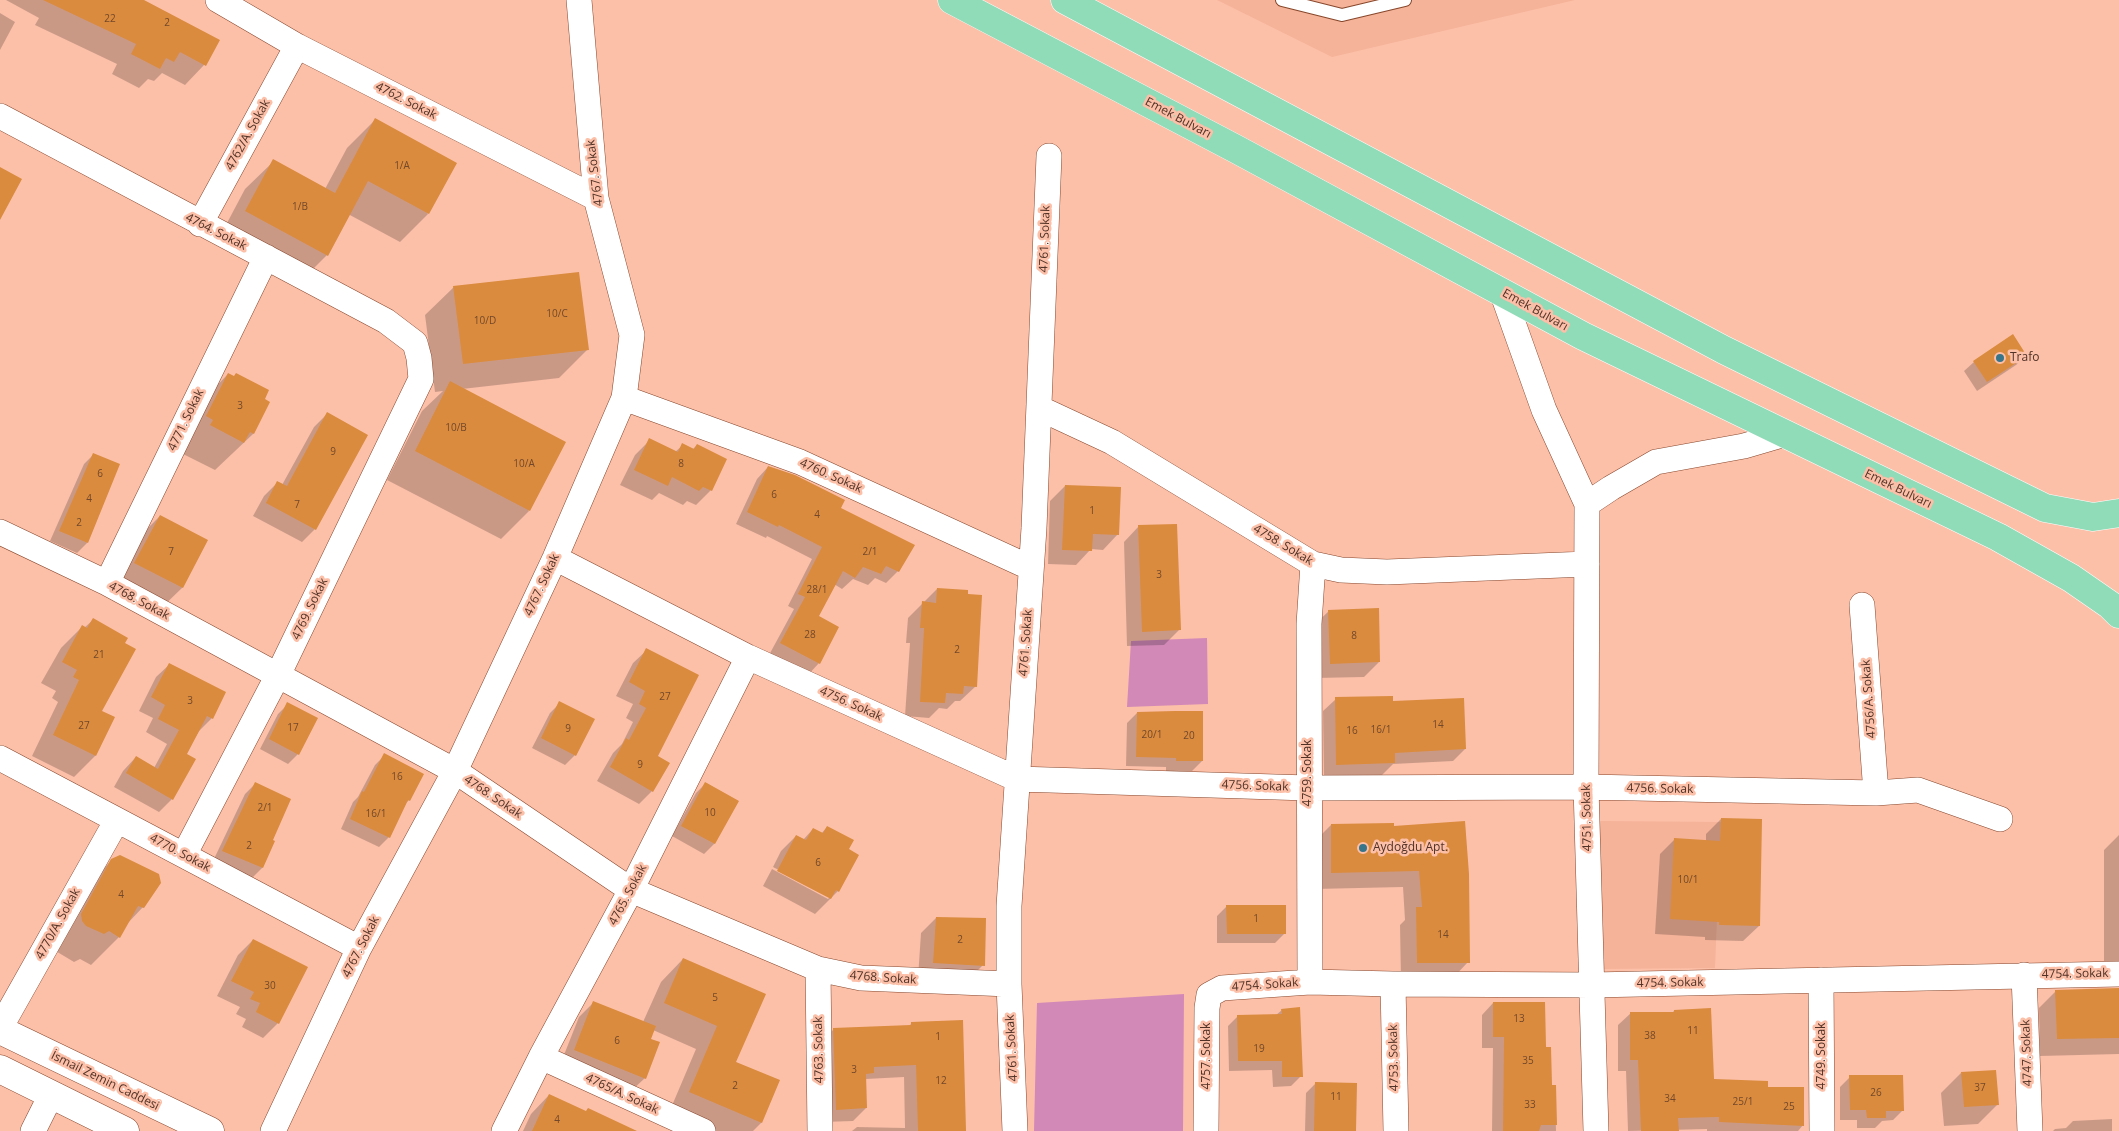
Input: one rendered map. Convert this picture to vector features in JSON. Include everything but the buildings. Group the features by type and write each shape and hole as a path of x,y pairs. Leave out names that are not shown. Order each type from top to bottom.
{"highway":[{"name":"Emek Bulvarı","path":"952,0 1245,154 1583,336 1998,537 2071,578 2110,605 2119,614"},
{"path":"1065,0 1724,350 2045,508 2093,517 2119,513"}],"main road":[{"name":"İsmail Zemin Caddesi","path":"0,1029 210,1131"},
{"path":"0,1069 51,1096 125,1131"}],"street":[{"name":"4762. Sokak","path":"218,0 297,46 596,198"},
{"name":"4767. Sokak","path":"273,1131 359,948 455,771 555,558 624,398 632,335 596,198 579,0"},
{"name":"4762/A. Sokak","path":"200,224 297,46"},
{"name":"4764. Sokak","path":"0,116 386,322 415,343 419,358"},
{"name":"4761. Sokak","path":"1015,1131 1009,984 1009,906 1031,568 1049,156"},
{"name":"4771. Sokak","path":"107,583 266,257"},
{"path":"1502,292 1544,410 1588,504 1656,462 1744,446 1785,434"},
{"name":"4769. Sokak","path":"184,855 278,675 421,378 419,358"},
{"name":"4760. Sokak","path":"624,398 800,462 1031,568"},
{"name":"4758. Sokak","path":"1038,408 1112,442 1312,564 1341,570 1387,572 1587,564"},
{"name":"4751. Sokak","path":"1588,504 1586,787 1596,1131"},
{"name":"4768. Sokak","path":"0,532 107,583 455,771 631,890 818,969 861,978 1009,984"},
{"name":"4756. Sokak","path":"555,558 748,657 1017,778 1308,788 1586,787 1876,793 1918,790 2000,819"},
{"name":"4759. Sokak","path":"1310,982 1308,788 1309,624 1312,564"},
{"name":"4756/A. Sokak","path":"1862,605 1876,793"},
{"name":"4765. Sokak","path":"504,1131 541,1057 631,890 748,657"},
{"name":"4770. Sokak","path":"0,758 359,948"},
{"name":"4770/A. Sokak","path":"0,1029 117,820"},
{"name":"4763. Sokak","path":"818,969 820,1131"},
{"name":"4754. Sokak","path":"1222,988 1310,982 1592,985 2119,974"},
{"name":"4747. Sokak","path":"2024,975 2030,1131"},
{"name":"4749. Sokak","path":"1821,980 1822,1131"},
{"name":"4753. Sokak","path":"1392,984 1396,1131"},
{"name":"4757. Sokak","path":"1206,1131 1207,1008 1209,995 1222,988"},
{"name":"4765/A. Sokak","path":"541,1057 703,1131"},
{"path":"33,1131 51,1096"}],"lane":[{"path":"1282,0 1342,15 1405,0"}],"shaded area":[{"path":"1217,0 1575,0 1332,57"},
{"path":"1207,638 1208,704 1127,707 1131,641"},
{"path":"1599,821 1721,822 1715,968 1598,969"},
{"path":"1184,994 1183,1131 1034,1131 1037,1003"}],"place":[{"name":"Trafo","path":"2000,358"},
{"name":"Aydoğdu Apt.","path":"1363,848"}]}
